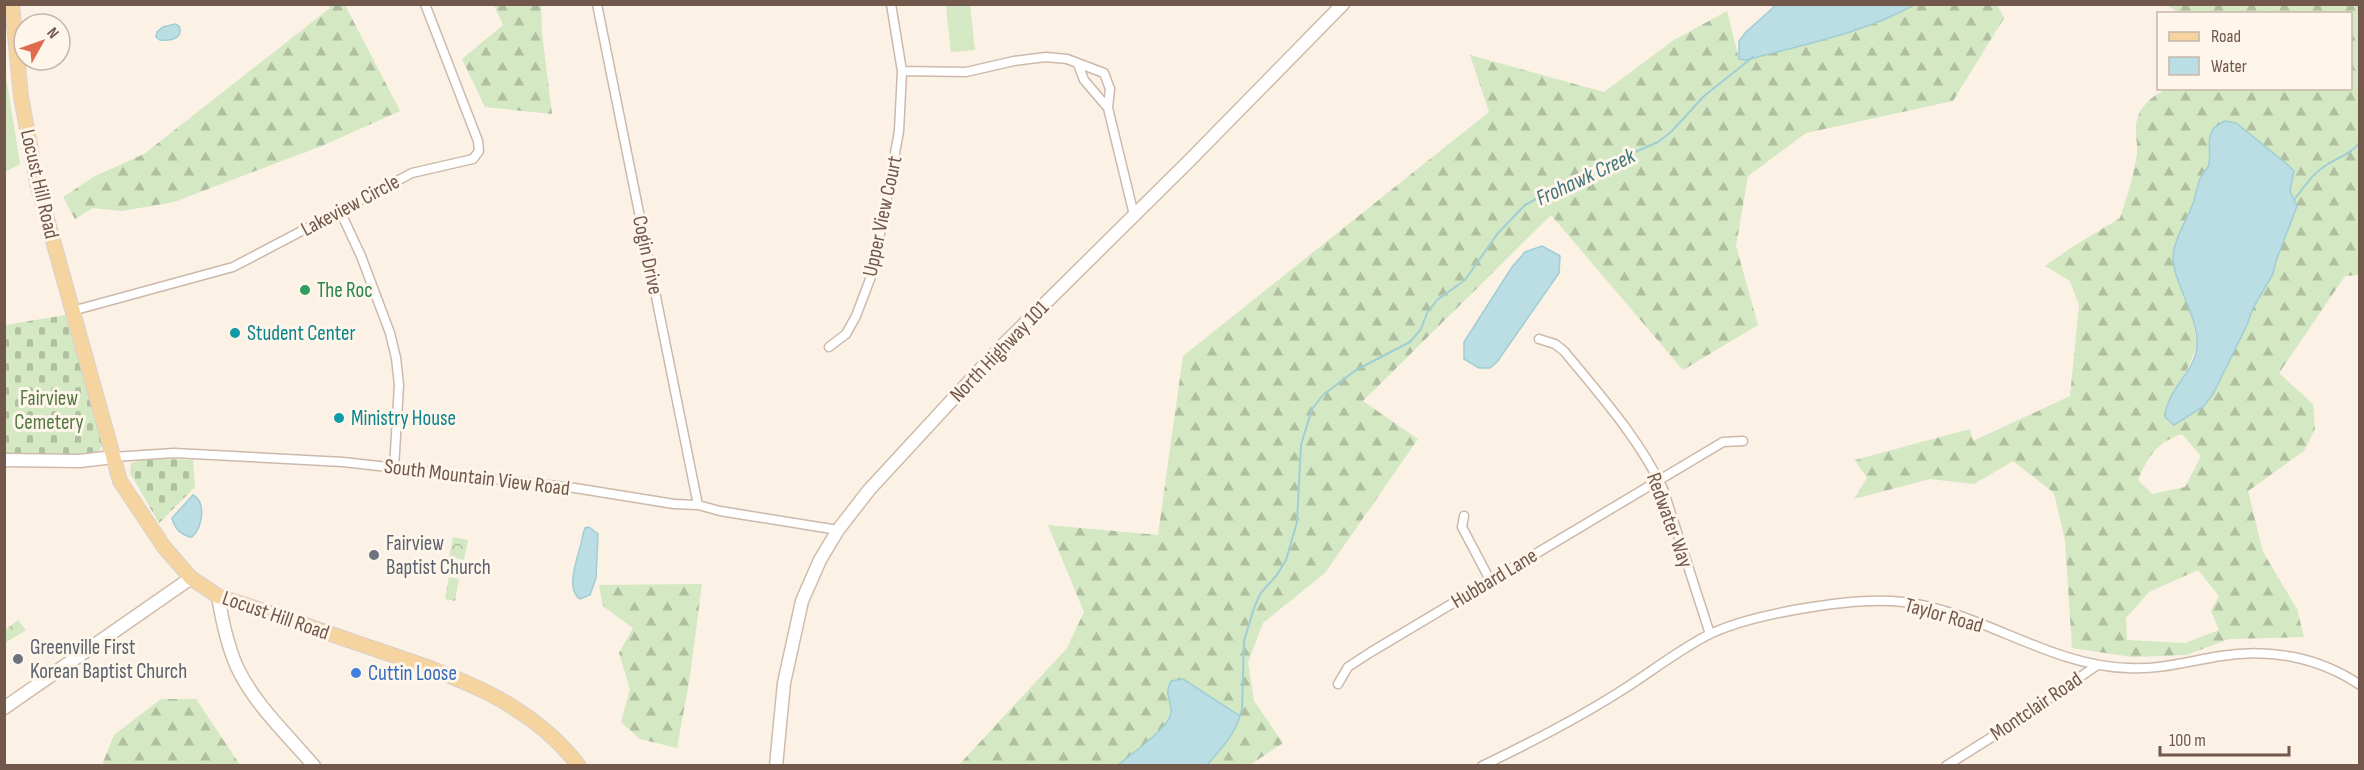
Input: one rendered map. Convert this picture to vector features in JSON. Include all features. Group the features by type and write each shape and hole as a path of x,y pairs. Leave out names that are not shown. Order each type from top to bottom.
{"main road":[{"name":"Locust Hill Road","path":"12,4 27,135 112,457 120,481 164,547 191,578 218,596 432,669 487,691 539,725 579,765"},
{"name":"North Highway 101","path":"776,765 784,683 802,602 820,560 838,530 869,490 1000,348 1343,4"},
{"path":"4,460 88,461 112,457"},
{"path":"4,708 191,578"},
{"path":"218,596 231,649 243,679 314,765"}],"street":[{"name":"Lakeview Circle","path":"72,311 234,267 412,173 473,159 478,152 478,141 425,4"},
{"name":"Cogin Drive","path":"597,4 698,505"},
{"name":"Upper View Court","path":"829,347 846,334 856,316 872,274 899,131 902,71 891,4"},
{"path":"902,71 966,72 1014,61 1046,57 1067,59 1104,73 1110,89 1108,108 1134,215"},
{"path":"1078,64 1084,80 1108,108"},
{"path":"340,211 361,255 390,333 396,358 399,385 393,468"},
{"name":"Redwater Way","path":"1539,339 1555,344 1564,351 1630,432 1659,479 1710,634"},
{"name":"Hubbard Lane","path":"1338,684 1348,667 1490,580 1723,442 1743,441"},
{"name":"South Mountain View Road","path":"112,457 174,453 233,455 393,468 698,505 720,511 838,530"},
{"path":"1464,516 1462,527 1490,580"},
{"name":"Taylor Road","path":"1485,765 1587,712 1710,634 1747,621 1829,605 1879,600 1903,602 1958,615 2096,666 2154,668 2221,655 2250,652 2273,653 2318,663 2360,685"},
{"name":"Montclair Road","path":"1946,765 2003,730 2096,666"}],"green space":[{"path":"329,5 345,5 400,111 324,145 174,202 122,211 93,208 75,219 63,197 95,176 144,154 330,8"},
{"path":"494,5 541,5 542,33 552,114 485,107 462,59 503,25"},
{"path":"970,5 975,50 951,52 946,6"},
{"path":"1914,5 1997,5 2004,18 1953,101 1806,133 1748,176 1736,246 1758,325 1683,370 1551,215 1363,401 1418,439 1325,573 1263,623 1248,662 1254,701 1283,743 1250,765 958,766 1067,648 1084,612 1048,525 1158,535 1183,356 1489,112 1470,55 1604,92 1674,40 1727,11 1739,59 1746,60 1853,31"},
{"path":"2167,5 2359,5 2359,275 2345,276 2279,373 2313,404 2315,429 2304,451 2248,491 2263,552 2297,609 2304,637 2229,639 2186,655 2132,657 2072,648 2065,540 2054,493 2013,461 1974,484 1930,479 1854,499 1867,478 1855,460 1970,429 1973,441 2070,396 2079,305 2070,281 2045,266 2120,218 2136,162 2137,120 2145,104 2166,90 2352,90 2352,12 2178,12","holes":["2209,135 2293,182 2290,191 2294,200 2273,274 2253,308 2247,325 2203,407 2174,425 2166,405 2186,372 2197,346 2192,314 2173,258 2176,243 2194,202 2196,188 2201,176 2209,166","2182,434 2201,456 2185,487 2152,494 2138,480 2154,451 2166,441","2198,570 2219,596 2211,611 2219,630 2185,643 2127,640 2126,618 2149,592"]},
{"path":"4,64 20,164 5,172 4,172"},
{"name":"Fairview Cemetery","path":"66,315 79,352 104,442 99,451 89,456 5,454 5,325"},
{"path":"148,458 193,460 195,487 159,523 130,473 131,463"},
{"path":"453,537 468,540 464,560 449,557"},
{"path":"449,577 459,579 455,601 445,599"},
{"path":"702,584 690,676 677,748 640,739 621,722 630,689 619,653 633,628 603,606 599,585"},
{"path":"18,620 26,630 5,643 5,630"},
{"path":"161,699 196,699 240,765 102,765 114,735"}],"water":[{"path":"1776,5 1914,5 1853,31 1746,60 1739,59 1739,41"},
{"path":"175,24 180,30 178,36 164,40 156,37 157,32 163,27"},
{"path":"2225,121 2236,123 2294,171 2290,191 2297,206 2273,274 2253,308 2213,394 2203,407 2174,425 2165,417 2167,407 2195,356 2197,335 2174,267 2174,250 2200,179 2209,164 2211,134 2213,129"},
{"path":"1542,246 1560,256 1559,273 1497,362 1490,368 1479,368 1464,359 1464,342 1512,267 1525,252"},
{"path":"193,495 200,504 201,516 198,528 192,537 179,531 172,518"},
{"path":"589,527 598,534 596,578 590,595 580,599 573,587 574,569 585,528"},
{"path":"1183,679 1240,716 1226,742 1207,765 1118,765 1164,726 1171,713 1168,694 1171,681"}],"waterway":[{"name":"Frohawk Creek","path":"1240,716 1244,641 1260,594 1277,575 1286,560 1297,522 1301,445 1312,409 1323,395 1356,370 1410,342 1421,329 1427,313 1437,300 1465,280 1498,233 1525,205 1571,180 1658,142 1671,132 1704,96 1753,57"},
{"path":"2294,200 2318,172 2360,142"}],"place":[{"name":"The Roc","path":"305,290"},
{"name":"Student Center","path":"235,333"},
{"name":"Ministry House","path":"339,418"},
{"name":"Fairview Baptist Church","path":"374,555"},
{"name":"Greenville First Korean Baptist Church","path":"18,659"},
{"name":"Cuttin Loose","path":"356,673"}]}
